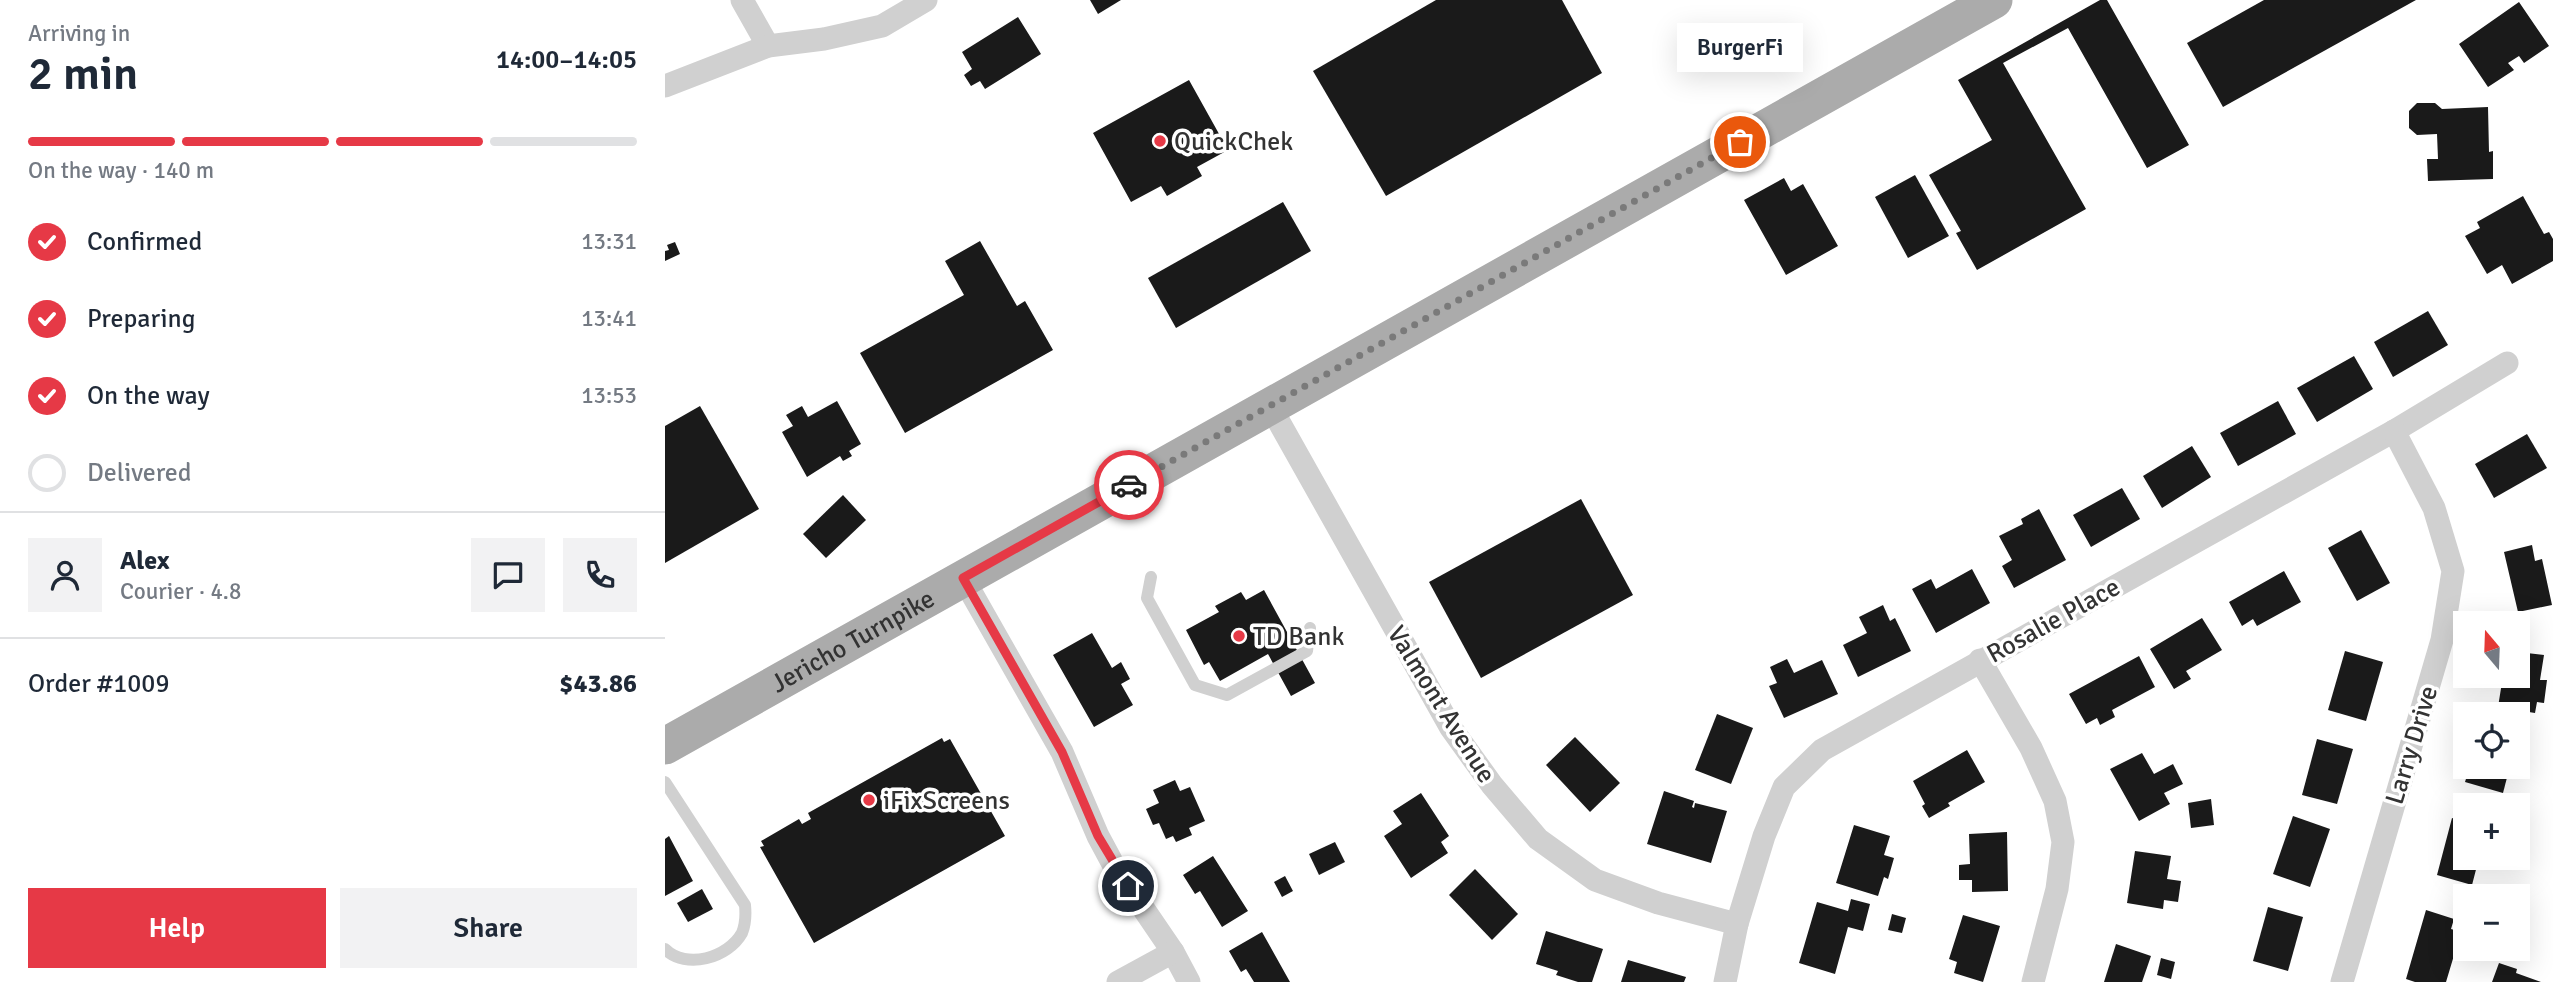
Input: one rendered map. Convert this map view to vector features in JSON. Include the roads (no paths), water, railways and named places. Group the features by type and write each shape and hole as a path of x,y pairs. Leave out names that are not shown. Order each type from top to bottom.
{"main road":[{"name":"Jericho Turnpike","path":"665,746 1994,0"}],"street":[{"path":"742,0 768,46"},
{"path":"665,86 768,46 824,39 882,26 926,0"},
{"name":"Rosalie Place","path":"1725,982 1737,924 1764,836 1784,787 1822,750 2394,431 2507,363"},
{"name":"Valmont Avenue","path":"1270,406 1451,728 1492,785 1538,839 1595,880 1658,903 1737,924"},
{"name":"Larry Drive","path":"2342,982 2442,640 2453,570 2434,508 2394,431"},
{"path":"963,578 1062,752 1113,864 1173,952 1189,982"},
{"path":"1980,660 2031,748 2046,780 2055,801 2063,842 2057,889 2033,982"},
{"path":"1118,982 1173,952"}],"lane":[{"path":"1151,577 1147,598 1195,685 1227,695 1307,651 1310,628"},
{"path":"665,782 745,905 746,920 741,935 720,953 698,961 679,960 665,949"}],"place":[{"name":"QuickChek","path":"1160,141"},
{"name":"BurgerFi","path":"1740,142"},
{"name":"TD Bank","path":"1239,636"},
{"name":"iFixScreens","path":"869,800"}]}
